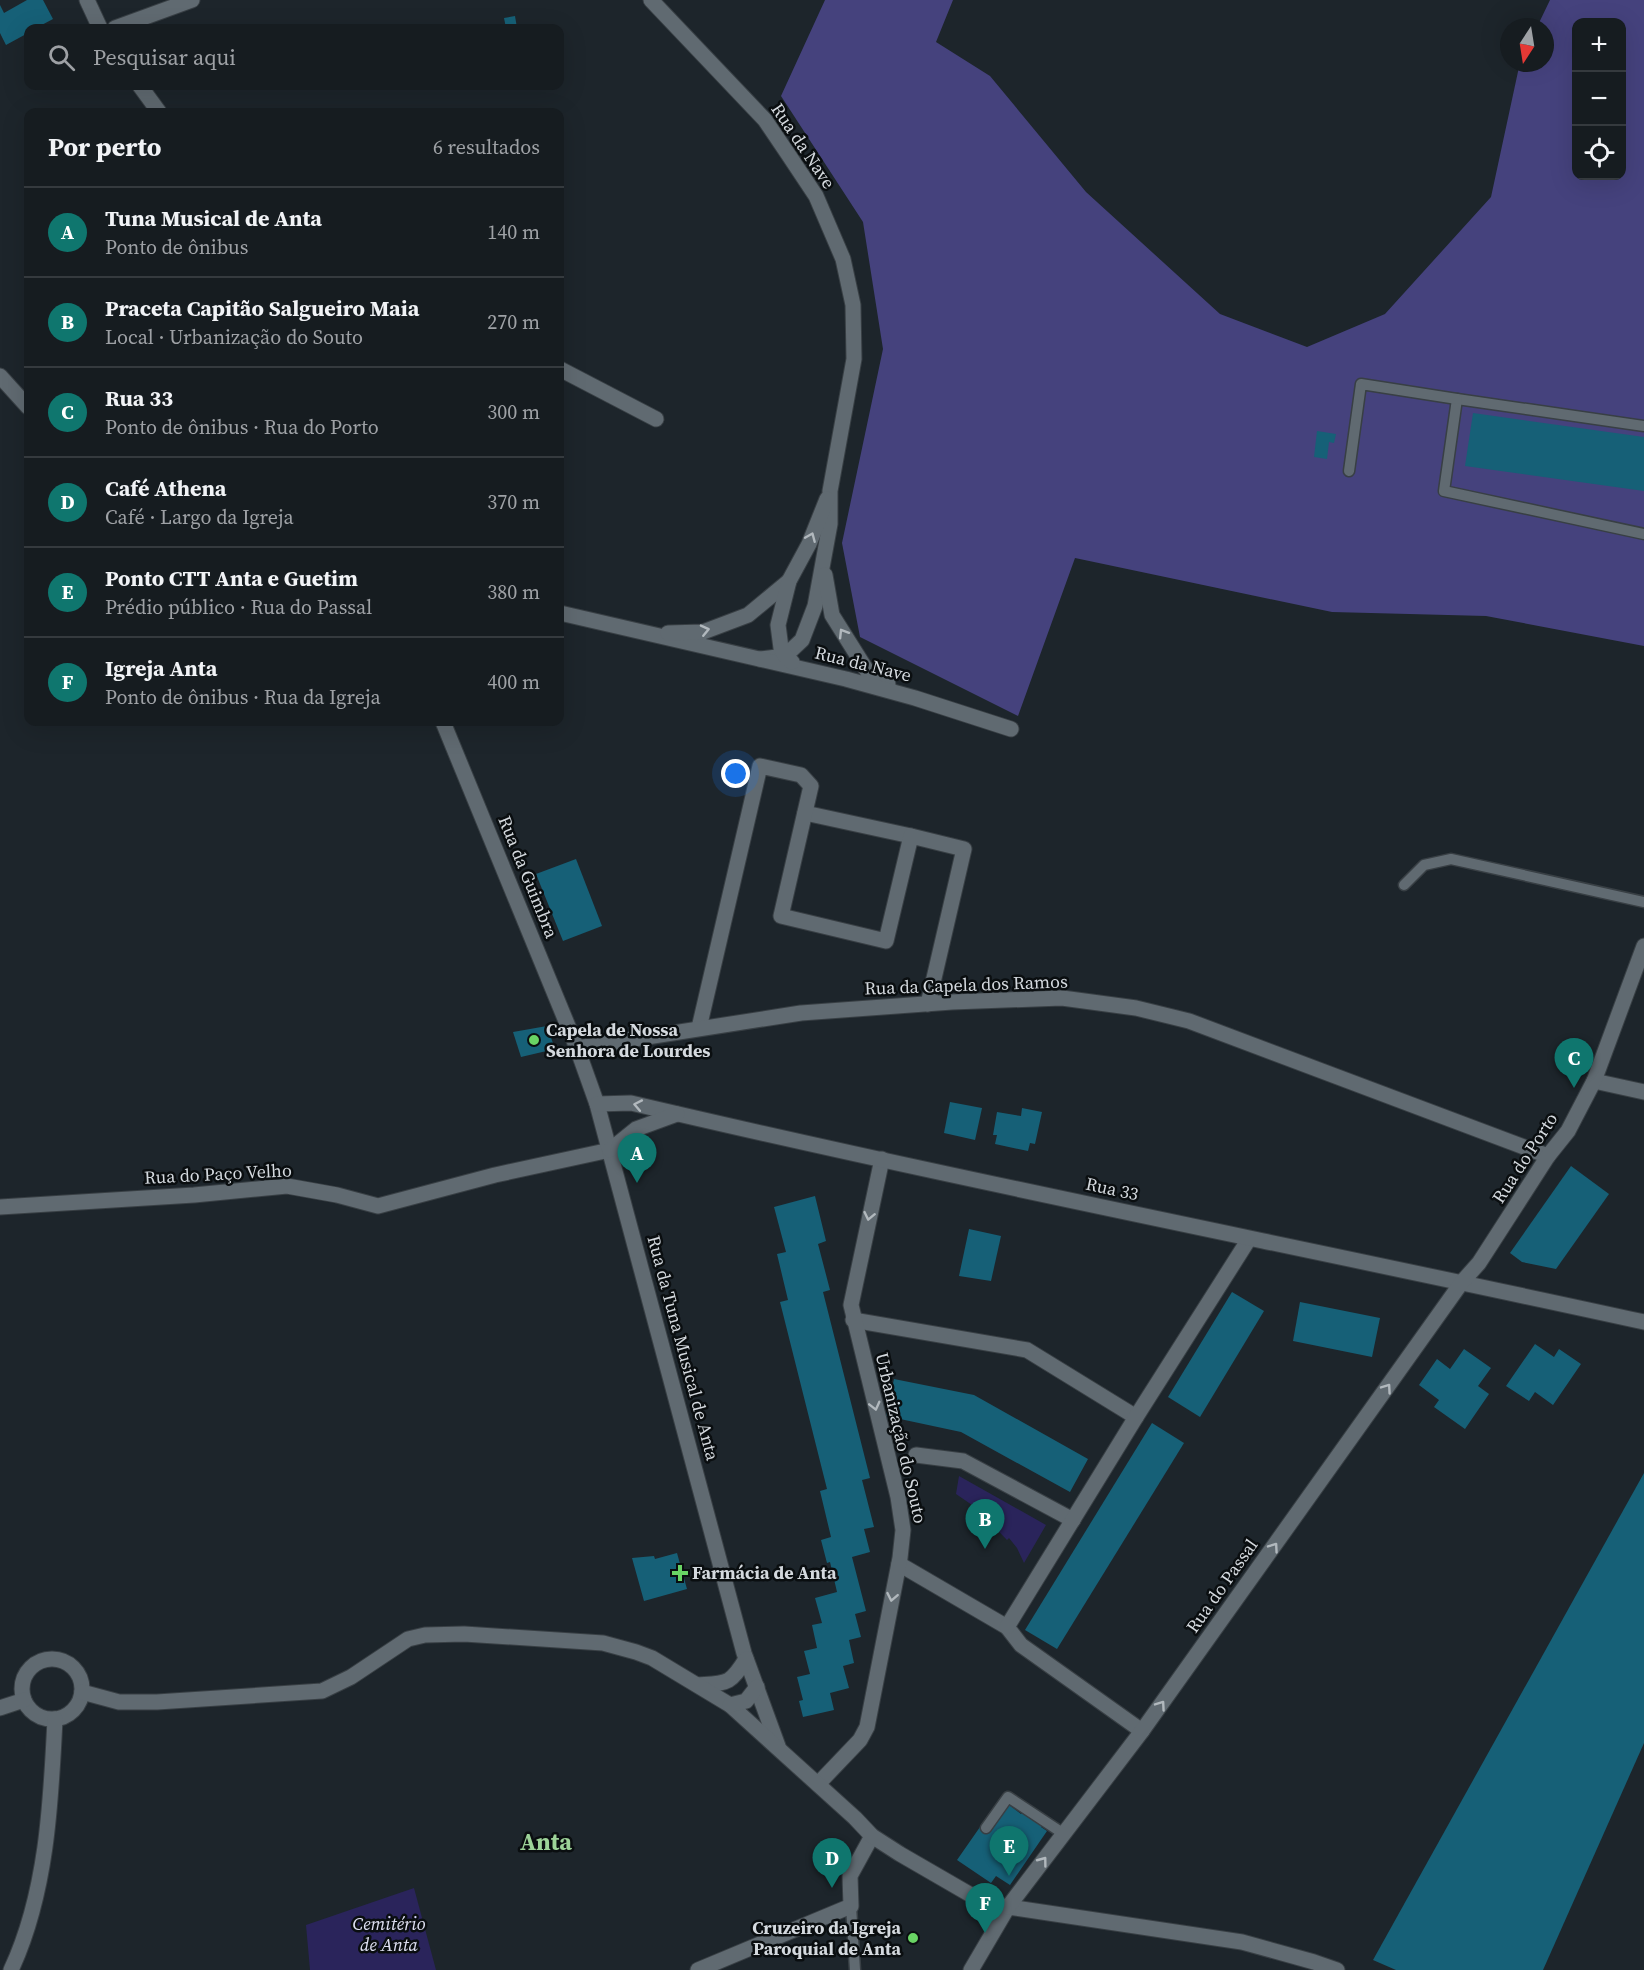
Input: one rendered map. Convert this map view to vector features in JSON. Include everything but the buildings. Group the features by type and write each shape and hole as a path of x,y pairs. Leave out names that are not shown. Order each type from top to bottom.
{"street":[{"path":"87,0 98,24"},
{"path":"126,24 192,0"},
{"name":"Rua da Nave","path":"651,0 765,120 816,196 843,259 853,305 854,359 830,491 830,524 815,606 802,640 785,656 760,659"},
{"path":"143,90 156,108"},
{"path":"564,371 656,419"},
{"path":"0,376 24,403"},
{"name":"Rua da Nave","path":"802,669 785,656 781,648 778,626 789,581 809,544 830,491"},
{"name":"Rua da Nave","path":"824,557 825,582 832,615 869,674 915,698"},
{"name":"Rua da Nave","path":"647,633 703,632 748,615 789,581"},
{"name":"Rua da Nave","path":"564,614 802,669 915,698 1011,729"},
{"name":"Rua da Guimbra","path":"445,726 577,1048"},
{"path":"699,1028 760,766 801,775 811,786 782,916 886,941 911,836"},
{"path":"805,813 964,849 928,1004"},
{"name":"Rua do Porto","path":"1462,1282 1479,1263 1548,1156 1568,1131 1594,1081 1644,946"},
{"name":"Rua da Capela dos Ramos","path":"577,1048 801,1013 1062,998 1136,1008 1178,1018 1548,1156"},
{"name":"Rua da Tuna Musical de Anta","path":"577,1048 610,1150 746,1659 780,1749"},
{"path":"1594,1081 1644,1092"},
{"name":"Rua 33","path":"597,1104 631,1103 1249,1239 1644,1322"},
{"path":"610,1150 636,1129 678,1114"},
{"name":"Rua do Paço Velho","path":"0,1207 194,1195 287,1186 337,1195 378,1206 495,1175 610,1150"},
{"name":"Urbanização do Souto","path":"818,1784 860,1740 867,1727 899,1564 903,1530 898,1497 851,1305 882,1159"},
{"path":"1007,1627 1249,1239"},
{"name":"Rua do Passal","path":"971,1970 1008,1907 1142,1731 1462,1282"},
{"name":"Urbanização do Souto","path":"853,1320 1027,1350 1136,1417"},
{"name":"Urbanização do Souto","path":"916,1455 963,1461 1073,1520"},
{"path":"899,1564 1007,1627 1021,1645 1142,1731"},
{"path":"82,1692 119,1702 157,1702 322,1691 351,1677 408,1639 445,1633 584,1641 620,1647 652,1658 730,1705 872,1836 983,1902 1242,1942 1337,1970"},
{"path":"52,1659 71,1666 77,1673 82,1692 73,1710 55,1719 36,1715 24,1700 21,1690 27,1672 34,1665 43,1660 52,1659"},
{"path":"698,1685 720,1683 732,1679 746,1659"},
{"path":"730,1705 746,1701 757,1688"},
{"path":"0,1708 24,1700"},
{"path":"13,1967 33,1905 47,1831 55,1719"},
{"path":"698,1970 851,1906 850,1876 872,1836"}],"lane":[{"path":"1349,471 1361,384 1644,426"},
{"path":"1457,399 1444,491 1644,534"},
{"path":"1404,885 1424,865 1451,859 1644,902"},
{"path":"986,1828 1008,1797 1064,1834"},
{"path":"851,1906 855,1970"}],"green space":[{"path":"959,1476 1046,1525 1024,1563 1009,1538 1007,1540 975,1507 956,1494"},
{"name":"Cemitério de Anta","path":"414,1888 436,1970 310,1970 306,1925"}],"shaded area":[{"path":"825,0 953,0 936,42 990,76 1086,192 1220,314 1307,347 1385,314 1491,197 1518,72 1554,72 1554,18 1541,18 1550,0 1644,0 1644,646 1486,616 1332,612 1075,558 1018,716 860,637 842,543 883,349 863,222 781,96"}],"place":[{"name":"Capela de Nossa Senhora de Lourdes","path":"534,1040"},
{"name":"Rua 33","path":"1574,1088"},
{"name":"Tuna Musical de Anta","path":"637,1183"},
{"name":"Praceta Capitão Salgueiro Maia","path":"985,1549"},
{"name":"Farmácia de Anta","path":"680,1573"},
{"name":"Ponto CTT Anta e Guetim","path":"1009,1876"},
{"name":"Café Athena","path":"832,1888"},
{"name":"Igreja Anta","path":"985,1933"},
{"name":"Cruzeiro da Igreja Paroquial de Anta","path":"913,1938"}],"district":[{"name":"Anta","path":"546,1842"}]}
